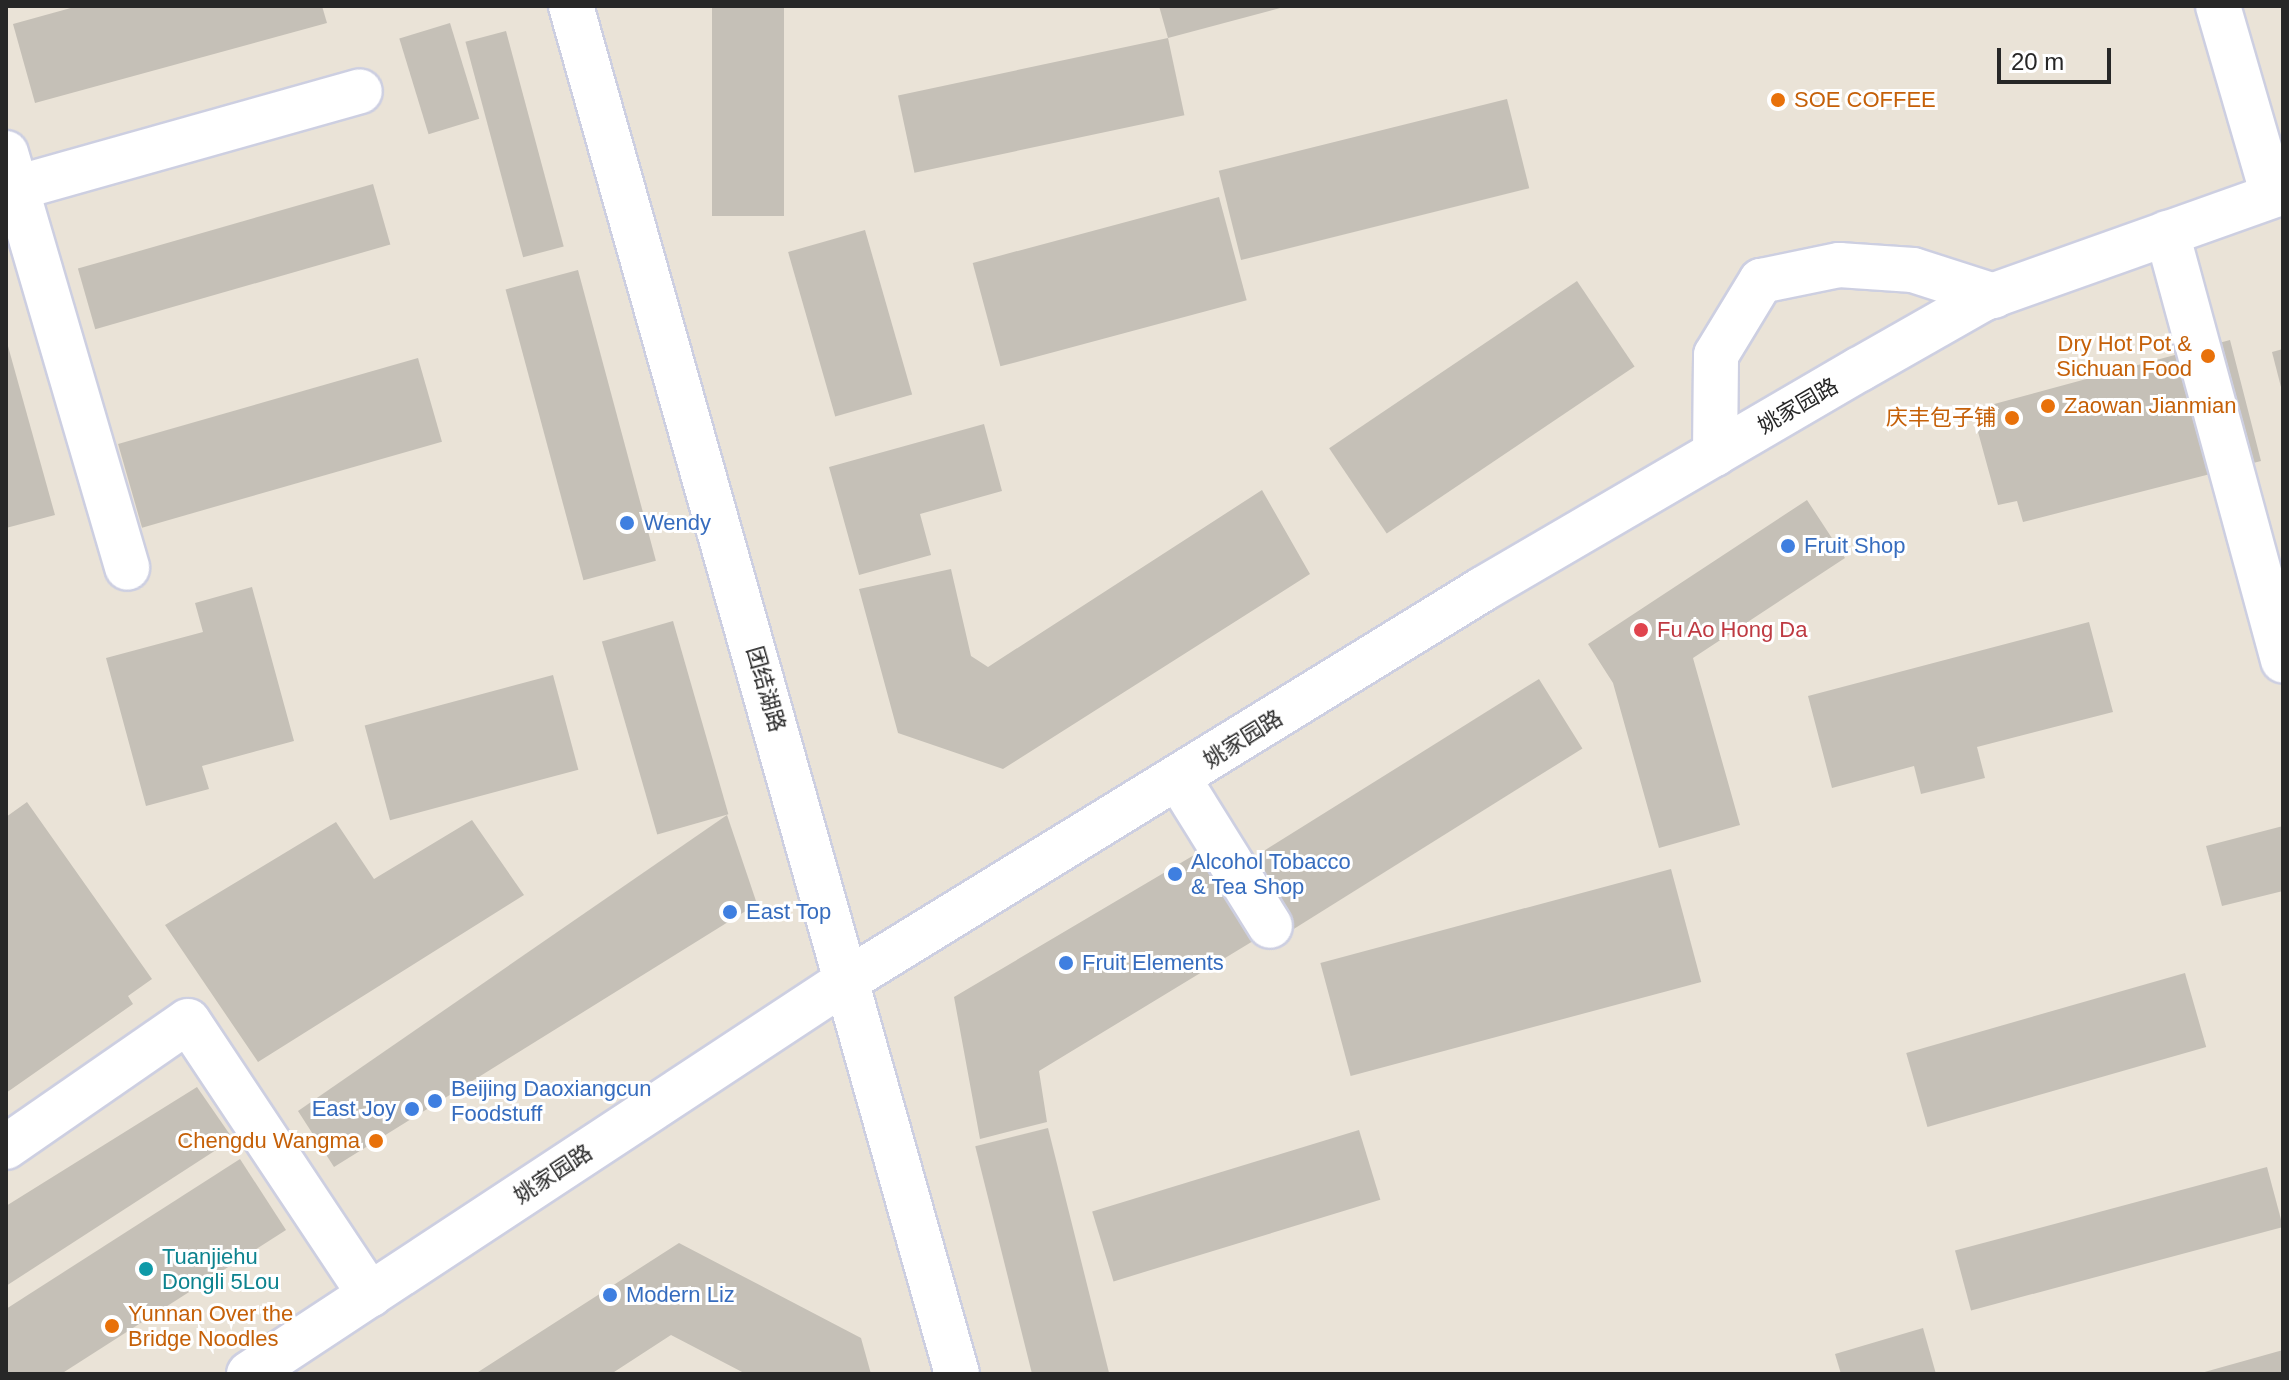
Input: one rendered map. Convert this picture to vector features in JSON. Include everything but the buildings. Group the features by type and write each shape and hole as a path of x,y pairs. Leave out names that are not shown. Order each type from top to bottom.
{"street":[{"name":"团结湖路","path":"571,6 849,979 957,1374"},
{"path":"2218,6 2278,194"},
{"path":"127,568 11,170 360,91"},
{"name":"姚家园路","path":"249,1374 849,979 1715,454 1994,296 2278,194"},
{"path":"2167,233 2283,661"},
{"path":"1715,454 1716,355 1761,281 1839,265 1913,270 1994,296"},
{"path":"1178,778 1270,926"},
{"path":"6,1147 188,1021 370,1295"}],"place":[{"name":"SOE COFFEE","path":"1778,100"},
{"name":"Dry Hot Pot & Sichuan Food","path":"2208,356"},
{"name":"Zaowan Jianmian","path":"2048,406"},
{"name":"庆丰包子铺","path":"2012,418"},
{"name":"Wendy","path":"627,523"},
{"name":"Fruit Shop","path":"1788,546"},
{"name":"Fu Ao Hong Da","path":"1641,630"},
{"name":"Alcohol Tobacco & Tea Shop","path":"1175,874"},
{"name":"East Top","path":"730,912"},
{"name":"Fruit Elements","path":"1066,963"},
{"name":"Beijing Daoxiangcun Foodstuff","path":"435,1101"},
{"name":"East Joy","path":"412,1109"},
{"name":"Chengdu Wangma","path":"376,1141"},
{"name":"Tuanjiehu Dongli 5Lou","path":"146,1269"},
{"name":"Modern Liz","path":"610,1295"},
{"name":"Yunnan Over the Bridge Noodles","path":"112,1326"}]}
